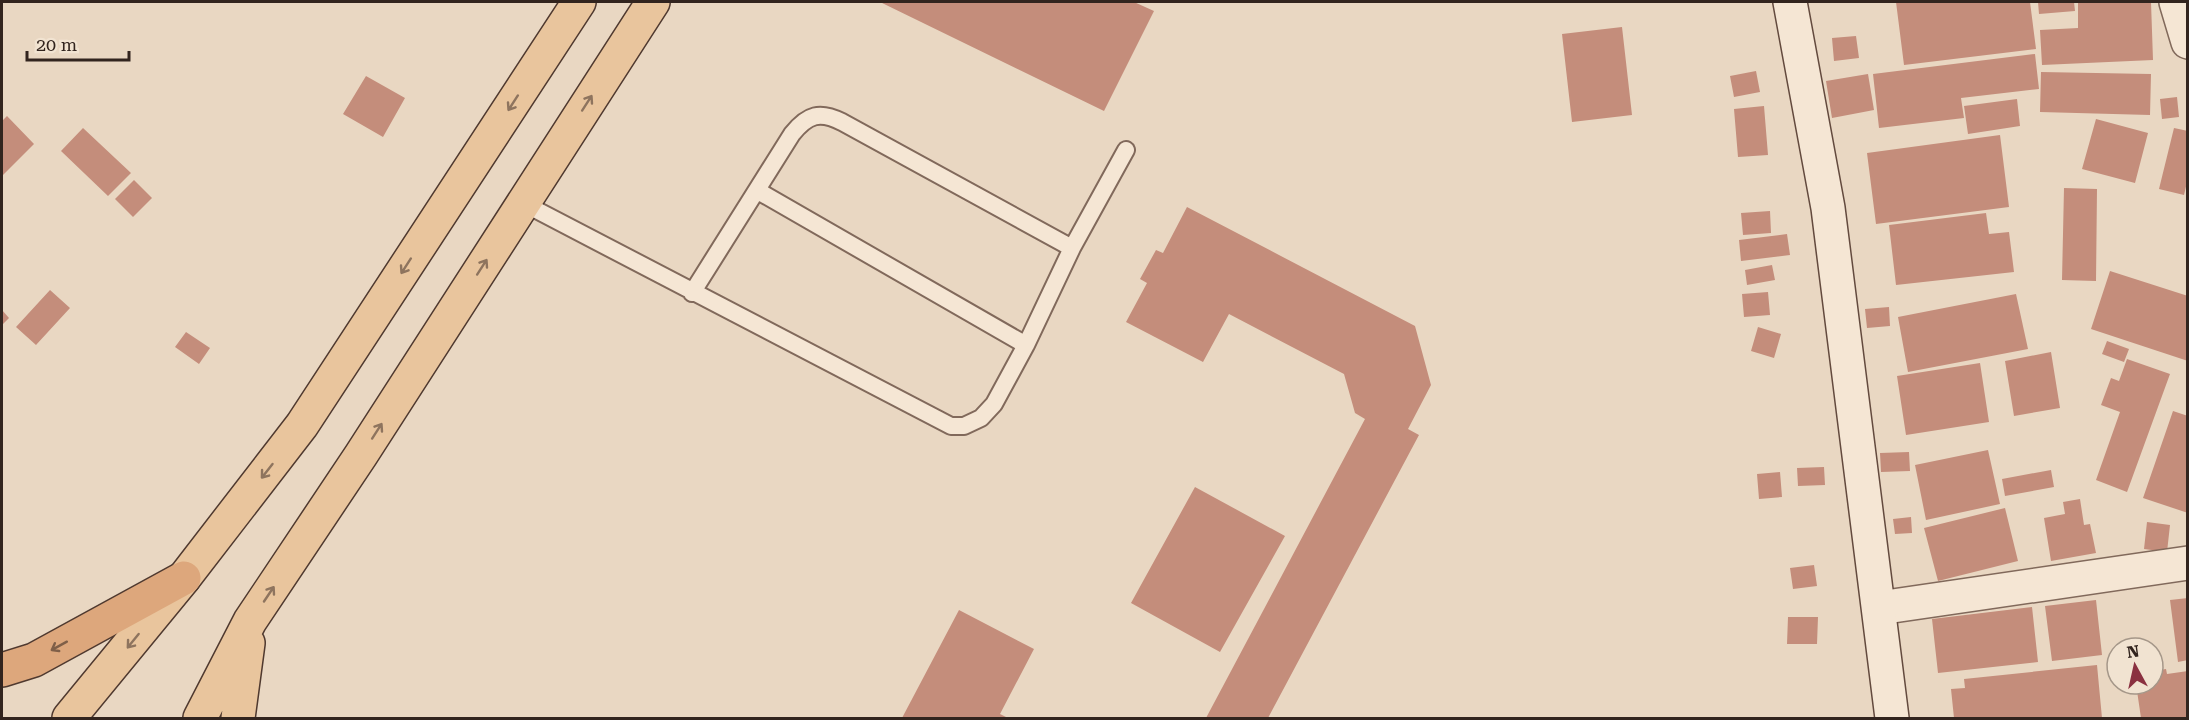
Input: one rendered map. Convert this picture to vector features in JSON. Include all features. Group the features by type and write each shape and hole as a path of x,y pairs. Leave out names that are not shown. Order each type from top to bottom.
{"highway":[{"path":"2,670 34,660 184,578"}],"main road":[{"path":"69,718 184,578 302,424 579,2"},
{"path":"200,718 250,621 361,455 653,2"},
{"path":"1790,2 1828,208 1892,718"},
{"path":"2176,2 2187,42"},
{"path":"1879,608 2187,563"},
{"path":"238,718 250,621"}],"lane":[{"path":"692,293 801,123 811,117 828,115 1072,249"},
{"path":"523,203 951,426 964,426 981,418 994,404 1026,345 1072,249 1126,150"},
{"path":"758,191 1026,345"}],"building":[{"path":"880,2 1134,2 1154,11 1104,111"},
{"path":"1896,2 2030,2 2036,49 1904,65"},
{"path":"2038,2 2074,2 2075,11 2039,14"},
{"path":"2078,2 2151,2 2153,60 2042,65 2040,30 2078,28"},
{"path":"1622,27 1632,115 1572,122 1562,34"},
{"path":"1856,36 1859,58 1834,61 1832,38"},
{"path":"2035,54 2039,89 1961,98 1964,118 1879,128 1873,74"},
{"path":"1756,71 1760,92 1734,97 1730,76"},
{"path":"2041,72 2151,74 2150,115 2040,112"},
{"path":"1868,74 1874,110 1832,118 1826,81"},
{"path":"366,76 405,98 383,137 343,114"},
{"path":"2177,97 2179,117 2162,119 2160,99"},
{"path":"2017,99 2020,126 1968,134 1964,106"},
{"path":"1764,106 1768,155 1738,157 1734,109"},
{"path":"7,116 34,144 2,176 2,121"},
{"path":"2096,119 2148,133 2135,183 2082,169"},
{"path":"83,128 131,173 108,196 61,151"},
{"path":"2174,128 2188,131 2188,178 2184,195 2159,189"},
{"path":"2000,135 2009,207 1876,224 1867,153"},
{"path":"134,180 152,198 133,217 115,199"},
{"path":"2064,188 2097,189 2096,281 2062,280"},
{"path":"1187,207 1415,326 1431,385 1408,429 1419,435 1268,718 1206,718 1365,419 1355,413 1344,374 1229,314 1203,362 1126,322 1147,283 1140,279 1156,250 1163,253"},
{"path":"1770,211 1771,233 1743,235 1741,213"},
{"path":"1986,213 1989,234 2009,232 2014,272 1896,285 1889,225"},
{"path":"1787,234 1790,255 1741,261 1739,240"},
{"path":"1772,265 1775,280 1747,285 1745,270"},
{"path":"2110,271 2188,296 2188,361 2091,329"},
{"path":"50,290 70,308 36,345 16,327"},
{"path":"1768,292 1770,315 1744,317 1742,294"},
{"path":"2016,294 2028,349 1908,372 1898,317"},
{"path":"1889,307 1890,326 1867,328 1865,309"},
{"path":"2,310 9,318 2,325"},
{"path":"1758,327 1781,334 1774,358 1751,351"},
{"path":"186,332 210,348 199,364 175,347"},
{"path":"2107,341 2129,349 2124,362 2102,354"},
{"path":"2051,352 2060,408 2014,416 2005,361"},
{"path":"2127,359 2170,374 2127,492 2096,480 2120,412 2101,405 2111,378 2119,381"},
{"path":"1980,363 1989,422 1906,435 1897,376"},
{"path":"2173,411 2188,416 2188,513 2143,498"},
{"path":"1988,450 2000,504 1926,520 1915,465"},
{"path":"1909,452 1910,471 1881,472 1880,453"},
{"path":"1824,467 1825,485 1798,486 1797,468"},
{"path":"2051,470 2054,487 2005,496 2002,479"},
{"path":"1780,472 1782,497 1759,499 1757,474"},
{"path":"1195,487 1285,536 1220,652 1131,603"},
{"path":"2080,499 2084,525 2090,524 2096,553 2051,561 2044,518 2065,514 2063,502"},
{"path":"2005,508 2018,561 1938,581 1924,528"},
{"path":"1911,517 1912,533 1895,534 1893,519"},
{"path":"2147,522 2170,525 2167,552 2144,549"},
{"path":"1814,565 1817,586 1793,589 1790,568"},
{"path":"2188,598 2188,660 2178,662 2170,600"},
{"path":"2096,600 2102,655 2052,661 2045,606"},
{"path":"2032,607 2038,662 1938,673 1932,619"},
{"path":"959,610 1034,649 1000,714 1008,718 902,718"},
{"path":"1788,617 1818,617 1817,644 1787,644"},
{"path":"2097,665 2102,718 1954,718 1951,689 1965,688 1964,679"},
{"path":"2165,669 2167,674 2188,671 2188,718 2141,718 2138,696 2165,696"}]}
